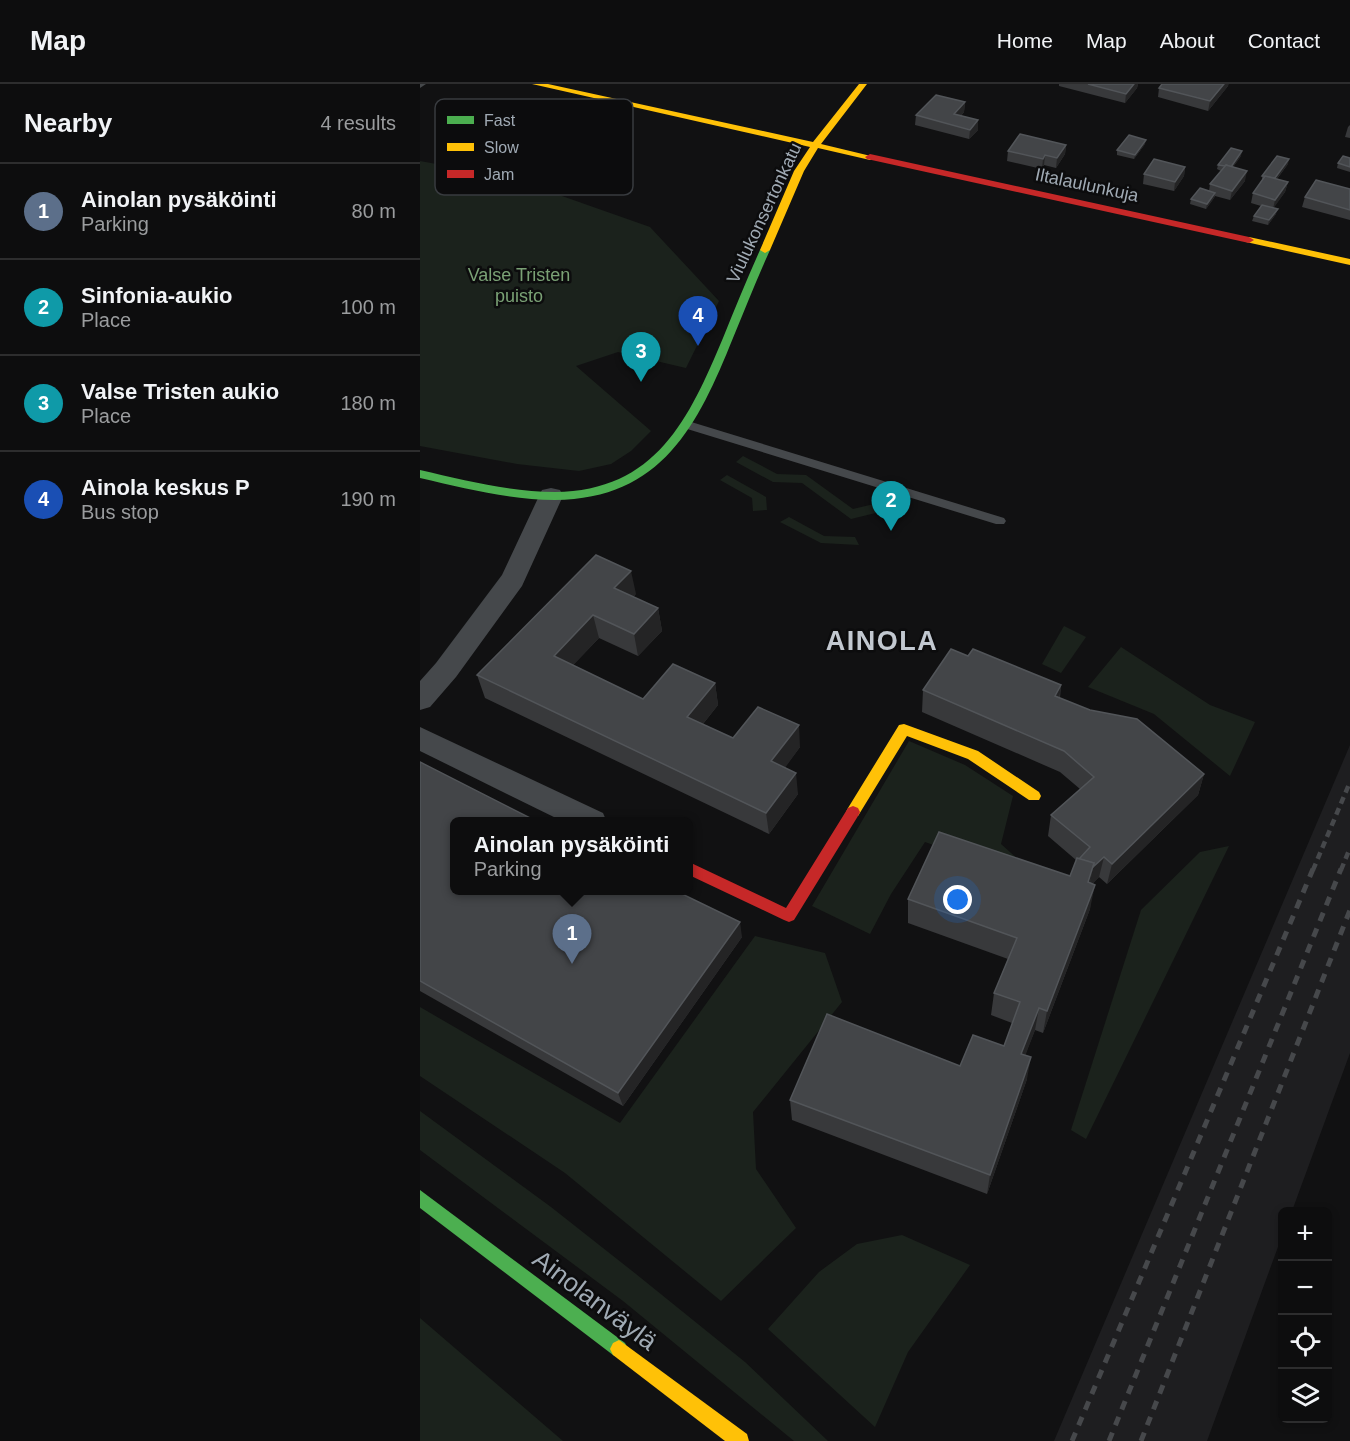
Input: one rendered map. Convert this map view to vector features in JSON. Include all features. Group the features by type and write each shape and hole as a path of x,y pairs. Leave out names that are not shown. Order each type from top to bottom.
{"street":[{"name":"Iltalaulunkuja","path":"536,84 606,99"},
{"name":"Viulukonsertonkatu","path":"420,474 501,491 551,496 588,494 611,489 636,477 659,461 682,435 710,383 784,204 816,144 863,84"},
{"name":"Iltalaulunkuja","path":"633,105 1350,262"},
{"path":"420,699 446,670 513,579 551,496"},
{"path":"693,870 789,916 904,729 973,755 1034,796"},
{"path":"420,738 583,817"},
{"name":"Ainolanväylä","path":"420,1198 741,1441"}],"lane":[{"path":"688,425 1000,521"}],"shaded area":[{"path":"1350,745 1350,1053 1293,1207 1278,1207 1278,1247 1207,1441 1054,1441"}],"green space":[{"name":"Valse Tristen puisto","path":"420,161 435,164 435,195 559,195 650,227 719,301 686,368 618,352 576,366 651,431 631,451 611,464 579,471 517,464 420,446"},
{"path":"743,456 777,474 806,475 853,509 887,501 892,509 851,519 802,483 773,482 736,462"},
{"path":"727,475 766,497 767,510 753,511 752,498 720,480"},
{"path":"789,517 824,536 855,537 859,545 821,543 780,522"},
{"path":"1064,626 1086,637 1061,673 1042,664"},
{"path":"1121,647 1210,705 1255,722 1230,776 1154,714 1088,687"},
{"path":"909,741 965,765 1013,796 1001,844 1030,870 1029,879 925,842 891,894 870,934 812,906"},
{"path":"1229,846 1086,1139 1071,1130 1141,910 1200,852"},
{"path":"755,936 825,953 842,1002 753,1112 756,1169 796,1228 721,1301 565,1173 420,1076 420,1007 620,1123"},
{"path":"420,1111 551,1207 745,1362 828,1441 794,1441 623,1301 420,1150"},
{"path":"902,1235 970,1265 908,1352 875,1427 768,1329 819,1272 857,1244"},
{"path":"420,1318 563,1441 420,1441"}],"building":[{"path":"1088,84 1134,84 1126,94"},
{"path":"1162,84 1224,84 1210,101 1159,88"},
{"path":"936,95 965,102 954,114 978,120 970,130 916,115"},
{"path":"1020,134 1066,145 1057,158 1045,155 1043,159 1008,151"},
{"path":"1129,135 1146,140 1135,155 1117,150"},
{"path":"1231,148 1242,151 1231,167 1218,165"},
{"path":"1277,156 1289,159 1275,178 1262,176"},
{"path":"1343,156 1350,158 1350,167 1338,163"},
{"path":"1154,159 1185,167 1175,182 1144,174"},
{"path":"1226,165 1247,171 1232,191 1210,184"},
{"path":"1265,176 1288,182 1275,200 1253,193"},
{"path":"1316,180 1350,189 1350,210 1305,197"},
{"path":"1200,188 1215,193 1207,204 1191,199"},
{"path":"1262,205 1278,209 1269,220 1254,216"},
{"path":"596,555 631,571 614,588 658,608 634,634 593,615 554,656 643,699 673,664 715,683 687,717 733,738 758,707 799,725 771,761 796,773 766,813 477,675"},
{"path":"951,649 968,656 973,649 1061,685 1055,696 1090,710 1137,719 1204,774 1112,864 1104,857 1093,867 1094,863 1079,859 1090,847 1051,815 1094,777 1064,751 923,690"},
{"path":"420,762 528,817 450,817 450,895 684,895 740,922 618,1093 420,981"},
{"path":"939,832 1070,876 1077,858 1094,863 1088,882 1095,885 1047,1011 1039,1008 1021,1054 1031,1057 990,1175 790,1100 827,1014 960,1066 973,1035 1004,1046 1020,1002 994,993 1017,938 908,899"}],"railway":[{"path":"1313,870 1350,782"},
{"path":"1341,870 1350,848"},
{"path":"1072,1441 1313,869"},
{"path":"1109,1441 1341,869"},
{"path":"1141,1441 1350,910"}],"traffic: fast":[{"path":"420,474 477,487 555,496 593,492 612,486 645,468 674,442 696,410 765,250"},
{"path":"420,1198 619,1349"}],"traffic: slow":[{"path":"536,84 605,99"},
{"path":"765,250 799,171 816,144 863,84"},
{"path":"633,105 870,157"},
{"path":"1249,240 1350,262"},
{"path":"853,812 904,729 973,755 1034,796"},
{"path":"619,1349 740,1441"}],"traffic: jam":[{"path":"870,157 1249,240"},
{"path":"693,870 789,916 853,812"}],"place":[{"name":"Ainola keskus P","path":"698,346"},
{"name":"Valse Tristen aukio","path":"641,382"},
{"name":"Sinfonia-aukio","path":"891,531"},
{"name":"Ainolan pysäköinti","path":"572,964"}],"district":[{"name":"AINOLA","path":"882,641"}]}
